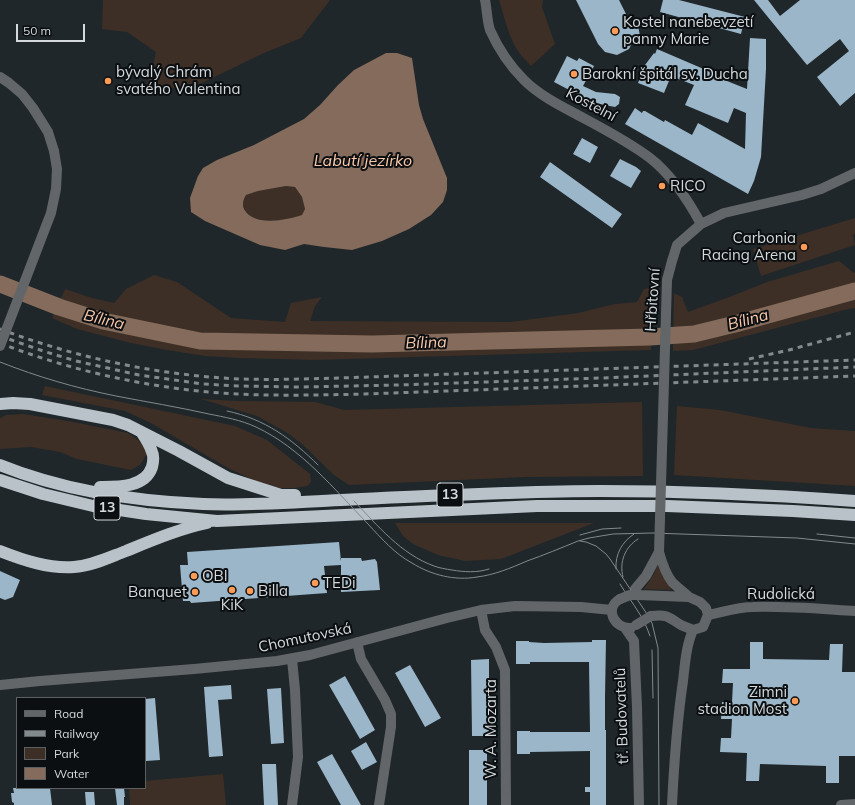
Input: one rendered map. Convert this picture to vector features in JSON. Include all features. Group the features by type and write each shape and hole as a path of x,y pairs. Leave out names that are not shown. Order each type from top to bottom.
{"highway":[{"path":"0,404 30,404 113,420 128,425 228,478 281,494 394,497"},
{"path":"47,481 100,487 118,487 142,480 150,472 153,454 142,433"},
{"name":"13","path":"0,465 47,481 121,497 204,504 600,491 724,494 855,501"},
{"name":"13","path":"0,480 43,494 100,507 146,514 217,521 537,506 667,506 855,515"},
{"path":"0,551 39,564 74,567 102,560 171,533 217,521"}],"street":[{"name":"Kostelní","path":"485,0 490,28 501,51 510,65 524,81 547,98 631,144 651,159 677,186 693,209 701,224"},
{"path":"0,77 22,94 34,108 48,132 54,151 57,170 56,189 51,213 0,346"},
{"name":"Hřbitovní","path":"659,552 667,280 677,245 701,224 724,213 802,195 821,189 855,173"},
{"path":"635,593 659,552"},
{"path":"659,552 664,568 672,582 689,597 700,602 706,608 708,615 703,627 693,630 672,618 664,616 651,616 631,628 625,628 618,624 613,618 612,610 616,601 635,593 689,597"},
{"name":"Chomutovská","path":"0,685 201,669 292,659 481,610 515,606 581,607 612,610"},
{"name":"Rudolická","path":"708,615 753,607 855,611"},
{"name":"W. A. Mozarta","path":"481,610 485,630 496,647 505,670 506,805"},
{"name":"tř. Budovatelů","path":"625,628 634,641 639,805"},
{"path":"672,805 680,700 689,640 693,630"},
{"path":"357,642 361,660 385,700 391,714 391,727 379,805"},
{"path":"292,659 298,757 292,805"},
{"path":"841,805 855,804"}],"green space":[{"path":"103,0 330,0 301,38 264,53 202,83 141,94 151,75 156,52 127,32 102,29"},
{"path":"499,0 543,0 542,7 555,44 531,66 519,53 513,43"},
{"path":"286,186 295,187 302,197 305,209 303,215 273,221 257,219 244,210 243,203 246,195 258,191"},
{"name":"Carbonia Racing Arena","path":"855,218 855,234 853,235 855,245 761,276 753,249"},
{"path":"839,261 854,273 855,272 855,308 693,350 673,351 674,293 682,297 688,312 767,282"},
{"path":"154,275 177,282 231,318 285,322 291,303 322,297 315,306 310,321 511,322 578,313 615,304 637,302 644,289 652,287 651,350 315,360 238,358 205,356 131,343 77,329 52,318 65,289 92,298 114,303 126,289"},
{"path":"45,386 235,426 267,440 310,474 311,482 307,486 279,488 256,481 228,468 151,423 125,411 42,395"},
{"path":"201,399 315,402 344,410 642,402 643,476 526,477 349,485 334,475 302,444 286,432 257,416"},
{"path":"677,406 720,410 811,428 855,431 855,486 674,475"},
{"path":"23,414 128,433 143,444 147,454 140,465 131,470 77,459 60,452 31,447 0,449 0,418 6,415"},
{"path":"395,523 594,523 501,559 465,561 438,555 413,544 403,536"},
{"path":"657,566 671,588 670,590 644,589 654,574"},
{"path":"223,774 226,805 130,805 129,789 146,789 146,781"}],"water":[{"name":"Labutí jezírko","path":"386,53 397,53 412,58 419,105 423,119 447,178 447,190 443,202 431,215 409,229 382,241 352,250 304,244 285,250 260,245 205,221 191,212 190,198 198,176 203,168 217,160 254,145 304,119 354,70","holes":["286,186 295,187 302,197 305,209 302,215 272,221 257,219 251,216 243,208 243,201 246,195 258,191"]}],"building":[{"name":"Kostel nanebevzetí panny Marie","path":"576,0 619,0 632,26 638,25 640,36 635,37 629,49 617,55 605,52 598,44"},
{"path":"663,0 679,0 745,17 741,34 660,12"},
{"path":"754,0 768,0 780,16 800,0 855,0 855,93 840,106 817,77 849,51 840,39 807,65"},
{"path":"750,38 766,39 766,69 761,157 754,181 748,194 625,124 635,108 642,113 645,111 664,122 665,120 692,135 698,123 745,149 746,113 734,108 728,123 685,105 694,85 671,76 664,93 638,83 645,65 654,53 655,54 657,49 713,73 712,75 747,89"},
{"name":"Barokní špitál sv. Ducha","path":"567,56 577,61 579,58 594,66 583,86 596,92 615,94 620,97 619,104 615,107 594,103 554,82"},
{"path":"582,138 598,147 590,163 573,154"},
{"path":"620,159 641,171 631,188 610,176"},
{"path":"550,162 622,214 612,228 540,177"},
{"path":"339,542 341,558 361,558 362,561 375,559 377,562 380,590 341,592 341,565 324,566 327,593 191,603 190,601 183,601 180,565 188,565 187,552"},
{"path":"0,571 20,580 13,597 5,600 0,598"},
{"path":"592,640 606,640 606,805 590,805 590,792 585,792 585,787 590,787 590,751 530,752 530,754 517,754 517,731 590,732 589,662 530,662 530,664 516,664 516,641 544,643 592,642"},
{"path":"750,642 763,642 763,659 829,660 830,644 843,644 842,672 855,672 855,756 839,756 839,783 826,783 826,766 760,764 759,781 746,781 747,753 720,752 721,738 731,738 732,719 721,719 722,702 732,702 733,683 722,683 723,669 750,669"},
{"path":"489,659 489,736 472,736 471,660"},
{"path":"410,665 441,718 425,727 395,673"},
{"path":"345,676 375,730 360,739 329,685"},
{"path":"231,685 232,699 218,700 223,756 209,757 204,687"},
{"path":"281,688 284,743 271,744 267,689"},
{"path":"155,698 160,760 146,761 146,699"},
{"path":"366,742 377,762 362,770 351,751"},
{"path":"469,750 487,750 487,805 469,805"},
{"path":"332,754 361,805 341,805 317,762"},
{"path":"262,764 276,764 278,805 264,805"},
{"path":"13,788 50,789 52,805 14,805 12,802 11,793 14,793"},
{"path":"115,789 124,789 124,805 117,805"},
{"path":"85,792 94,792 95,805 86,805"}],"waterway":[{"name":"Bílina","path":"0,284 59,307 103,321 200,341 372,344 650,337 694,334 855,291"}],"tram line":[{"path":"0,362 57,382 116,396 227,418 244,422 256,427 288,446 316,470 383,540 400,555 427,571 443,576 469,578 490,575 509,569 578,541 613,534 652,533 797,538 855,544"},
{"path":"227,411 254,419 277,431 318,465"},
{"path":"354,501 401,547 422,561 434,566 457,571 475,572 489,569"},
{"path":"580,535 602,529 621,528"},
{"path":"616,569 620,549 634,534"},
{"path":"817,534 855,538"},
{"path":"623,577 622,566 624,555 633,542 638,539"},
{"path":"580,541 596,546 606,554 652,623 658,648 659,805"},
{"path":"620,584 642,618 650,636"},
{"path":"652,650 653,698"}],"railway":[{"path":"0,329 88,357 178,374 240,379 340,378 855,360"},
{"path":"749,359 855,332"},
{"path":"0,336 76,361 139,375 203,384 238,386 301,387 399,385 855,367"},
{"path":"0,343 57,363 116,378 147,384 207,392 237,394 365,394 855,376"}],"place":[{"name":"Kostel nanebevzetí panny Marie","path":"615,31"},
{"name":"Barokní špitál sv. Ducha","path":"574,74"},
{"name":"bývalý Chrám svatého Valentina","path":"108,81"},
{"name":"RICO","path":"662,186"},
{"name":"Carbonia Racing Arena","path":"804,247"},
{"name":"OBI","path":"194,576"},
{"name":"TEDi","path":"315,583"},
{"name":"KiK","path":"232,590"},
{"name":"Billa","path":"250,591"},
{"name":"Banquet","path":"195,592"},
{"name":"Zimni stadion Most","path":"795,701"}]}
